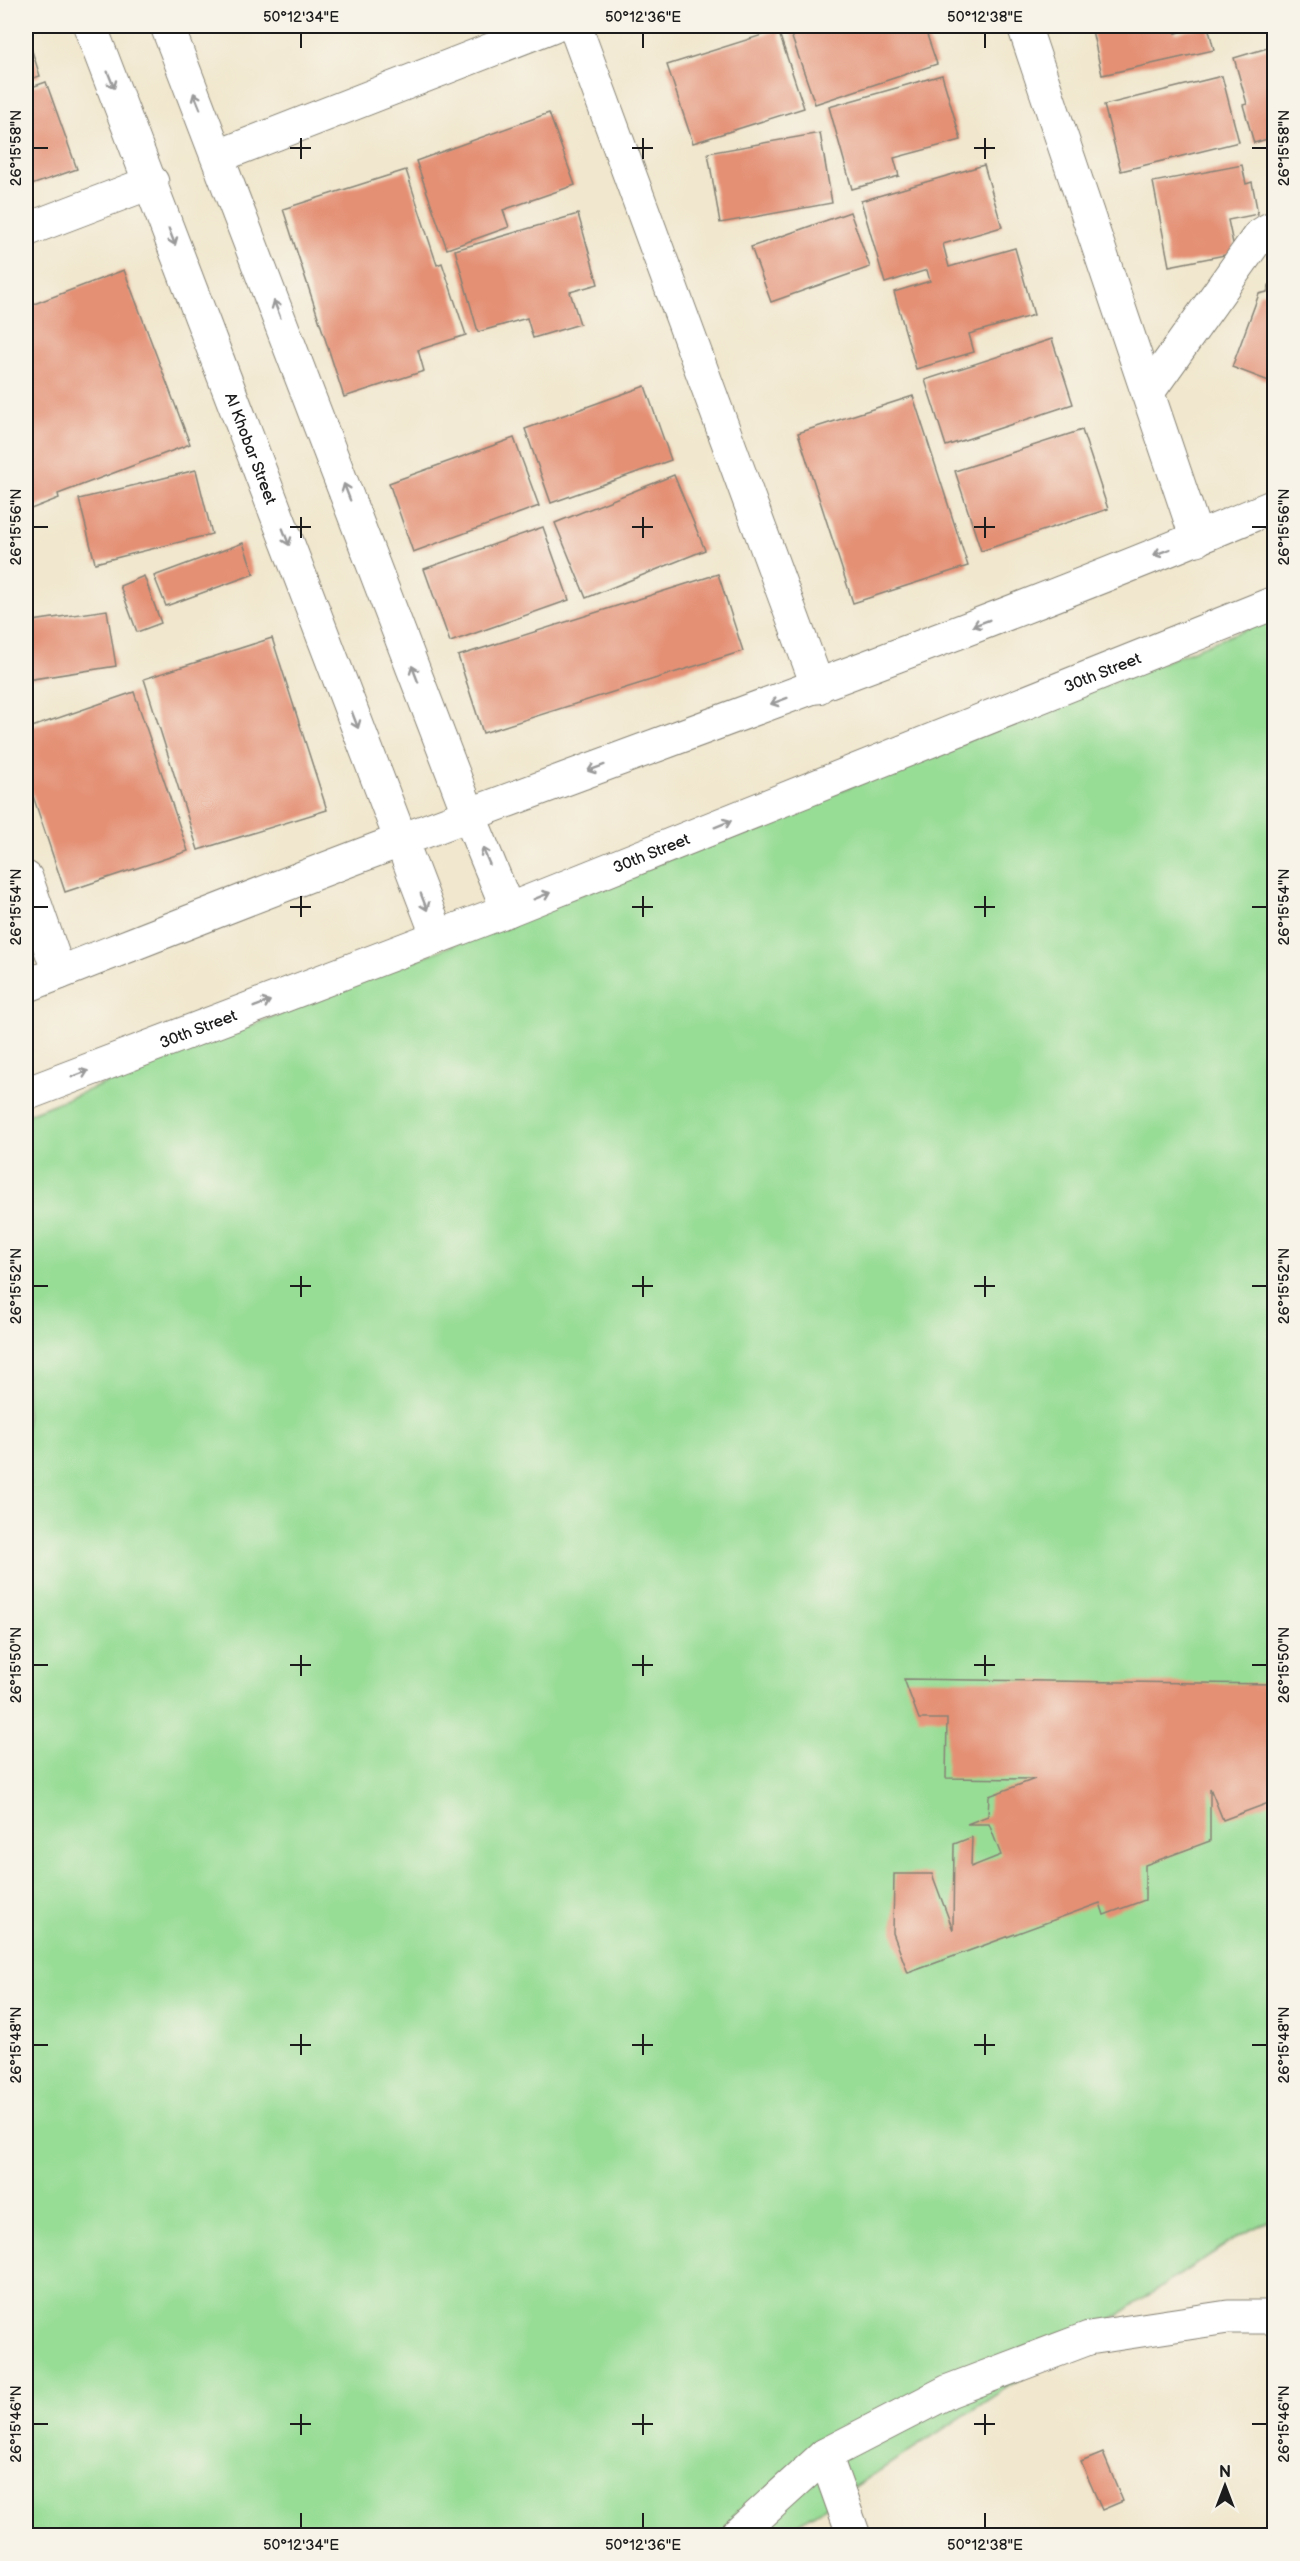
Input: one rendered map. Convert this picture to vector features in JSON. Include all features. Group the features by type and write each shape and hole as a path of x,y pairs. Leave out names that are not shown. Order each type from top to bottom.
{"street":[{"name":"Al Khobar Street","path":"90,26 152,182 438,938"},
{"path":"167,26 219,156 469,815 508,910"},
{"path":"219,156 552,26"},
{"path":"575,26 818,687"},
{"path":"1024,26 1197,539"},
{"path":"26,230 152,182"},
{"path":"1148,392 1259,236 1270,229 1275,230"},
{"path":"26,986 400,840 818,687 1197,539 1275,506"},
{"name":"30th Street","path":"26,1094 438,938 1275,603"},
{"path":"26,878 59,973"},
{"path":"736,2535 825,2455 949,2391 1089,2338 1228,2317 1275,2317"},
{"path":"825,2455 854,2535"}],"green space":[{"path":"1274,618 1274,2218 1239,2236 781,2535 26,2536 26,1115"}],"building":[{"path":"788,26 924,26 937,64 815,104"},
{"path":"1091,26 1174,26 1176,33 1208,26 1214,50 1102,75"},
{"path":"778,30 804,108 693,143 667,65"},
{"path":"26,32 40,76 26,80"},
{"path":"1274,46 1274,137 1254,143 1243,105 1247,104 1234,58"},
{"path":"942,75 961,140 894,158 899,176 852,189 829,107"},
{"path":"1222,76 1239,142 1121,171 1104,105"},
{"path":"46,82 77,169 26,187 26,89"},
{"path":"549,113 575,185 503,210 509,227 447,249 416,161"},
{"path":"820,133 832,203 720,223 708,153"},
{"path":"984,165 1002,227 943,244 949,267 1015,248 1034,315 969,334 974,352 916,369 894,292 930,281 927,270 885,283 861,201"},
{"path":"1242,165 1246,184 1252,182 1258,214 1228,220 1235,253 1169,266 1153,182"},
{"path":"406,170 437,265 442,263 466,335 418,350 424,371 344,397 283,209"},
{"path":"850,212 870,267 771,302 751,247"},
{"path":"578,214 598,284 570,292 580,324 533,338 527,318 478,332 455,250"},
{"path":"124,270 190,444 58,494 59,498 26,511 26,307"},
{"path":"1274,271 1274,383 1232,367 1259,294 1267,292"},
{"path":"1052,339 1073,404 946,446 925,380"},
{"path":"645,386 671,460 551,503 525,429"},
{"path":"913,396 968,566 853,603 798,433"},
{"path":"1082,430 1108,509 981,551 955,471"},
{"path":"514,438 539,506 413,552 389,483"},
{"path":"196,470 212,534 95,563 79,499"},
{"path":"674,475 705,550 586,598 555,523"},
{"path":"543,527 569,600 450,642 424,569"},
{"path":"243,543 254,574 166,606 154,576"},
{"path":"718,574 743,651 483,733 458,656"},
{"path":"144,576 161,623 137,632 120,586"},
{"path":"107,610 116,666 26,680 26,622"},
{"path":"272,638 327,810 198,850 144,679"},
{"path":"134,692 188,851 65,892 26,775 26,729"},
{"path":"904,1679 1274,1684 1274,1801 1223,1820 1210,1788 1210,1841 1145,1865 1145,1900 1104,1915 1100,1903 908,1973 893,1933 894,1874 932,1874 953,1930 954,1844 972,1837 971,1867 1001,1855 989,1824 967,1824 988,1816 989,1796 1035,1779 946,1778 947,1719 919,1719"},
{"path":"1103,2453 1123,2501 1102,2510 1081,2462"}]}
